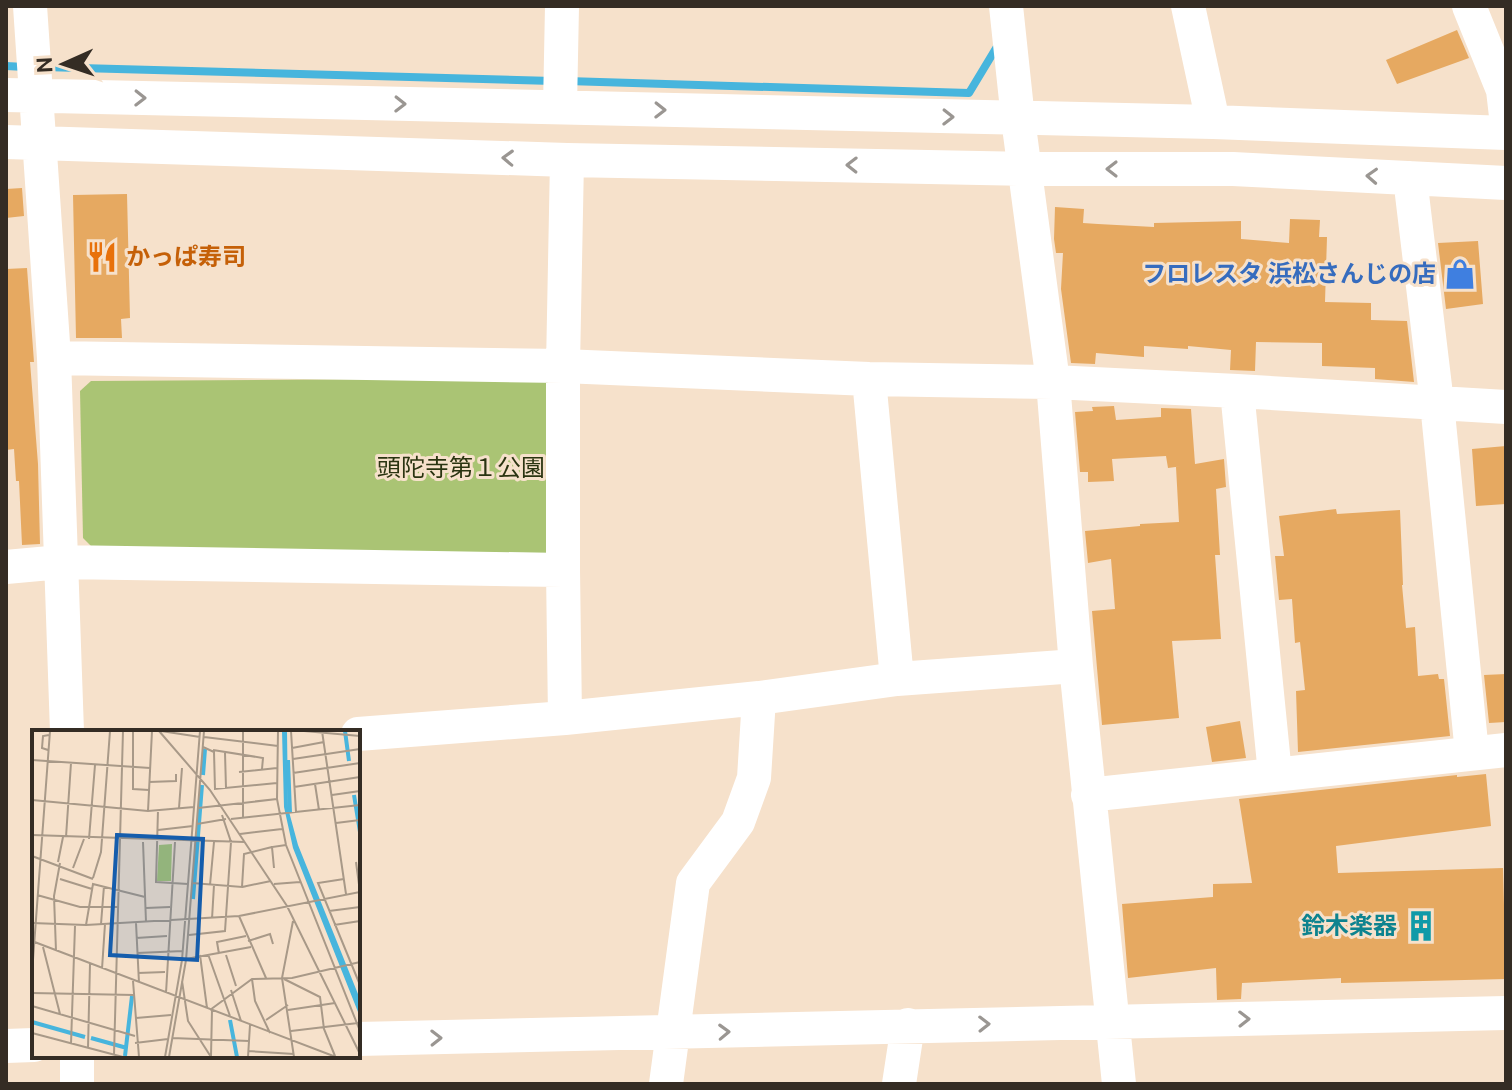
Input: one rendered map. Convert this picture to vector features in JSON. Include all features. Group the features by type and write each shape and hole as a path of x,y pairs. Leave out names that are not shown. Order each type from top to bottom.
{"street":[{"path":"30,6 21,96 40,142 54,358 67,730"},
{"path":"560,107 562,6"},
{"path":"1006,6 1053,382 1088,795 1119,1084"},
{"path":"1188,6 1213,122"},
{"path":"1469,6 1503,90 1506,116"},
{"path":"21,96 1213,122 1506,133"},
{"path":"6,142 567,160 1025,169 1233,169 1506,183"},
{"path":"565,718 563,366 567,160"},
{"path":"1410,178 1437,403 1472,753"},
{"path":"54,358 563,366 869,379 1053,382 1506,407"},
{"path":"869,379 897,679"},
{"path":"1237,391 1275,774"},
{"path":"6,567 61,562 563,570"},
{"path":"360,734 565,718 759,698 897,679 1076,666"},
{"path":"666,1084 693,883 738,822 749,793 754,778 759,698"},
{"path":"1088,795 1506,750"},
{"path":"360,1039 1506,1013"},
{"path":"899,1084 908,1025"},
{"path":"6,1046 32,1045"},
{"path":"77,1058 77,1084"}],"green space":[{"name":"頭陀寺第１公園","path":"543,378 552,387 549,550 540,559 95,550 83,538 80,391 91,381"}],"building":[{"path":"1457,30 1469,58 1397,84 1386,60"},
{"path":"22,188 24,216 6,218 6,189"},
{"name":"かっぱ寿司","path":"127,194 130,318 121,319 122,338 76,338 73,195"},
{"path":"1055,207 1084,209 1083,223 1154,227 1154,223 1241,221 1241,239 1289,243 1290,219 1320,220 1319,237 1327,237 1325,302 1371,303 1371,320 1407,321 1414,382 1375,379 1375,368 1322,366 1322,343 1256,342 1255,371 1230,370 1231,350 1188,346 1188,349 1144,346 1144,357 1096,353 1095,364 1071,363 1061,289 1063,253 1056,253 1054,239"},
{"name":"フロレスタ 浜松さんじの店","path":"1478,241 1483,304 1446,309 1438,243"},
{"path":"27,268 34,362 30,362 40,544 22,545 14,449 6,450 6,269"},
{"path":"1114,406 1116,420 1161,417 1161,408 1191,409 1195,464 1224,459 1226,487 1216,489 1220,555 1215,555 1221,639 1172,641 1179,718 1102,725 1092,611 1115,609 1111,559 1088,563 1085,531 1179,522 1176,467 1183,466 1168,468 1166,456 1112,459 1114,481 1088,482 1088,472 1080,472 1075,412"},
{"path":"1506,446 1506,504 1476,506 1472,449"},
{"path":"1336,509 1337,514 1400,510 1406,628 1415,627 1418,676 1438,674 1439,679 1444,679 1450,736 1298,752 1296,691 1305,690 1300,642 1295,643 1292,599 1279,600 1275,556 1284,556 1279,516"},
{"path":"1506,674 1506,722 1489,723 1484,675"},
{"path":"1240,721 1246,758 1212,762 1206,727"},
{"path":"1486,774 1491,826 1336,846 1338,873 1503,868 1506,979 1341,983 1341,978 1242,983 1241,999 1217,1000 1216,968 1128,978 1122,904 1213,897 1213,884 1252,883 1239,799"}],"waterway":[{"path":"567,81 969,93 998,45"},
{"path":"6,66 25,67"},
{"path":"43,67 553,81"}],"place":[{"name":"かっぱ寿司","path":"102,257"},
{"name":"フロレスタ 浜松さんじの店","path":"1460,274"},
{"name":"鈴木楽器","path":"1421,926"}]}
